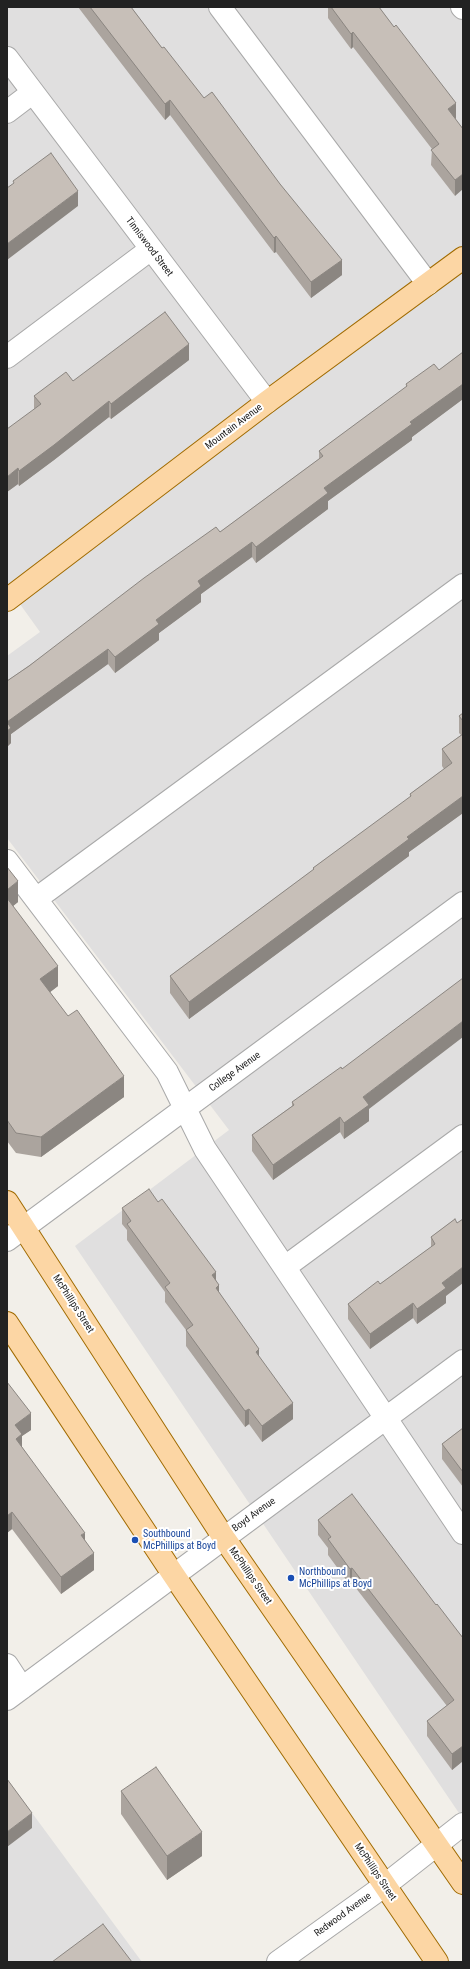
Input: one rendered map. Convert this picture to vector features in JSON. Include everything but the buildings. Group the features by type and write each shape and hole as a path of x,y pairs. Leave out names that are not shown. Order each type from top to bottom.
{"main road":[{"name":"Mountain Avenue","path":"7,600 267,402 463,258"},
{"name":"McPhillips Street","path":"7,1202 15,1234 463,1884"},
{"name":"McPhillips Street","path":"7,1324 384,1886 437,1962"}],"street":[{"path":"220,7 428,284"},
{"name":"Tinniswood Street","path":"7,58 267,402"},
{"path":"7,112 32,93"},
{"path":"7,357 151,249"},
{"path":"36,899 463,585"},
{"path":"7,861 166,1072 205,1149 463,1533"},
{"name":"College Avenue","path":"15,1234 463,903"},
{"path":"285,1267 463,1136"},
{"name":"Boyd Avenue","path":"15,1694 174,1574 463,1361"},
{"path":"7,1665 15,1694"},
{"name":"Redwood Avenue","path":"278,1962 384,1886 436,1843 463,1824"}],"shaded area":[{"path":"7,7 463,7 463,1819 75,1246 229,1130 7,838 7,656 40,632 7,586"},
{"path":"7,1779 142,1962 7,1962"}],"place":[{"name":"Southbound McPhillips at Boyd","path":"135,1540"},
{"name":"Northbound McPhillips at Boyd","path":"291,1578"}]}
